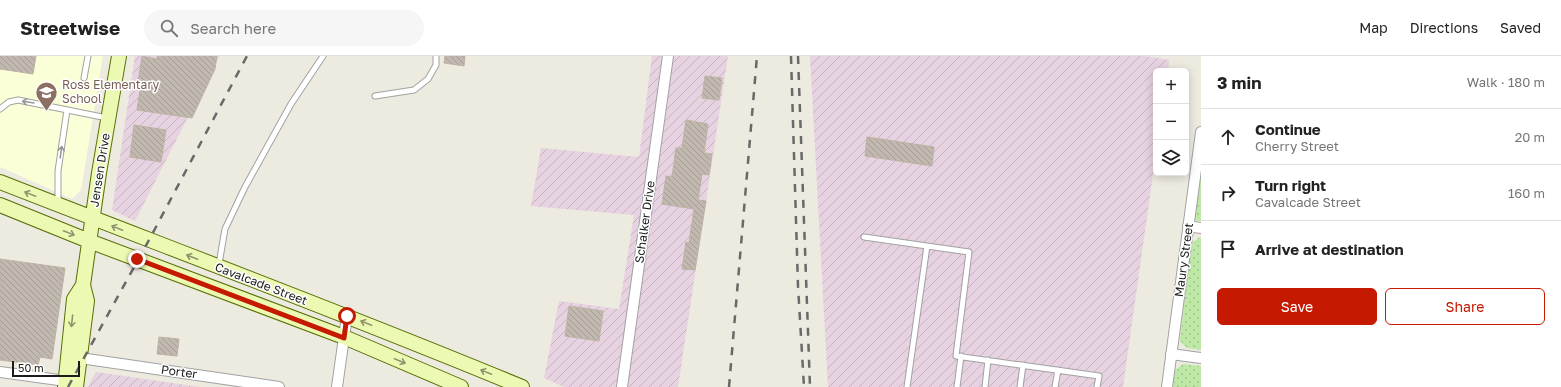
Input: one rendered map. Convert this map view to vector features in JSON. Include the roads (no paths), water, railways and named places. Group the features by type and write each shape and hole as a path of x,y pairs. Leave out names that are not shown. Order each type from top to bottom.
{"main road":[{"name":"Jensen Drive","path":"69,385 80,358 87,301 83,285 119,56"},
{"name":"Cavalcade Street","path":"0,182 347,316 502,383 522,387"},
{"name":"Cavalcade Street","path":"0,205 89,241 344,338 461,387"},
{"name":"Jensen Drive","path":"69,385 74,299 83,285"}],"street":[{"name":"Schalker Drive","path":"622,387 668,56"},
{"name":"Maury Street","path":"1166,387 1201,132"},
{"path":"1188,226 1201,228"},
{"path":"337,387 347,316"},
{"path":"1171,354 1201,358"},
{"name":"Porter","path":"80,358 279,387"},
{"path":"0,372 69,385"}],"lane":[{"path":"84,78 88,56"},
{"path":"218,267 225,229 245,188 292,104 324,56"},
{"path":"375,96 414,90 428,79 436,65 436,56"},
{"path":"0,109 9,102 18,100 108,119"},
{"path":"58,205 58,171 67,110"},
{"path":"864,237 969,252 956,356 1099,376 1098,387"},
{"path":"908,387 927,246"},
{"path":"957,387 962,356"},
{"path":"985,387 988,360"},
{"path":"1020,387 1023,365"},
{"path":"1056,387 1058,370"}],"railway":[{"path":"68,387 149,240 247,56"},
{"path":"729,387 757,56"},
{"path":"791,56 798,286 804,387"},
{"path":"798,56 810,387"}],"place":[{"name":"Ross Elementary School","path":"47,112"}]}
